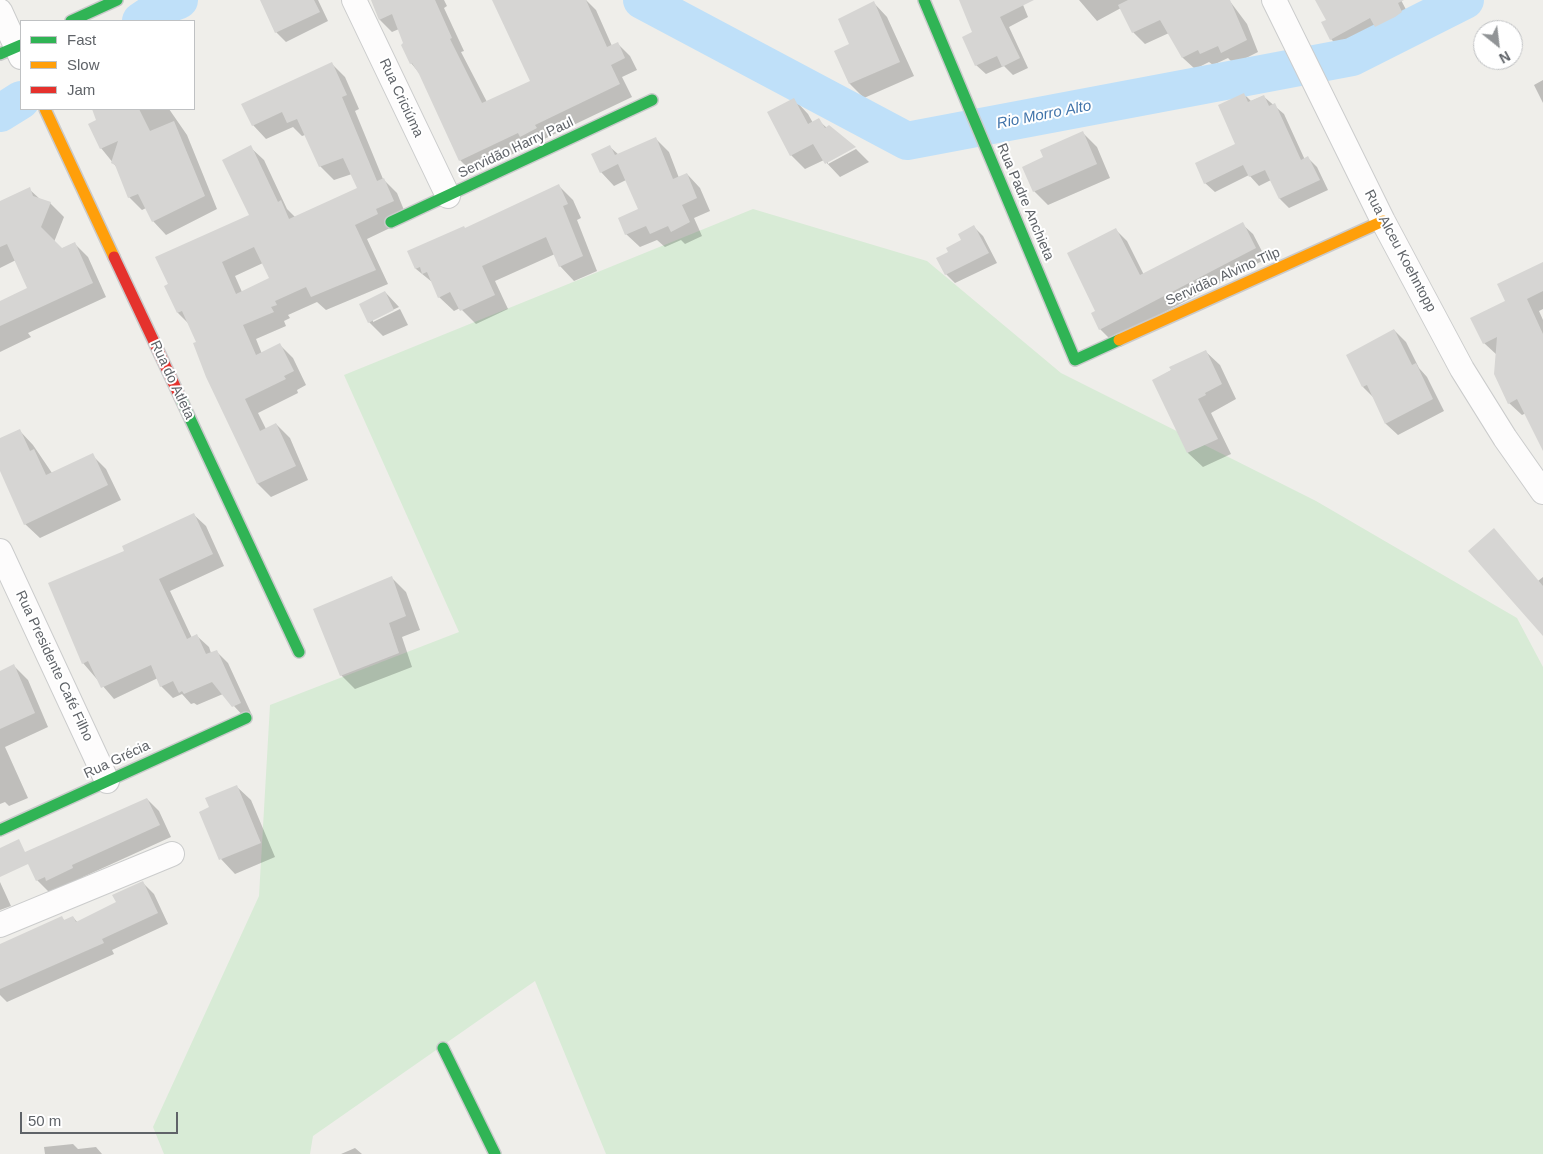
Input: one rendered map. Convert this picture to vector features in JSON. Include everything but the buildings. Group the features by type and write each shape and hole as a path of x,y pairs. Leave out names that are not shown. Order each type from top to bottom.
{"street":[{"path":"73,20 117,0"},
{"name":"Rua Criciúma","path":"354,0 448,196"},
{"name":"Rua Padre Anchieta","path":"924,0 1075,360"},
{"name":"Rua Alceu Koehntopp","path":"1274,0 1383,221 1462,369 1486,409 1538,478"},
{"path":"0,11 15,51"},
{"name":"Servidão Harry Paul","path":"392,222 652,100"},
{"name":"Rua do Atleta","path":"47,112 299,652"},
{"name":"Servidão Alvino Tilp","path":"1075,360 1383,221"},
{"name":"Rua Presidente Café Filho","path":"0,551 107,781"},
{"name":"Rua Grécia","path":"0,830 246,718"},
{"path":"0,925 172,854"},
{"path":"443,1048 495,1154"}],"green space":[{"path":"753,209 927,261 1061,373 1316,501 1517,618 1543,667 1543,1154 606,1154 535,981 313,1136 310,1154 164,1154 153,1127 259,896 270,705 459,632 344,375"}],"waterway":[{"name":"Rio Morro Alto","path":"142,20 165,5 179,0"},
{"name":"Rio Morro Alto","path":"642,0 907,141 1352,57 1465,0"},
{"name":"Rio Morro Alto","path":"0,113 20,101"}],"traffic: fast":[{"path":"73,20 117,0"},
{"path":"924,0 1075,360 1119,340"},
{"path":"0,54 20,45"},
{"path":"391,222 652,100"},
{"path":"180,397 299,652"},
{"path":"0,830 246,718"},
{"path":"443,1048 495,1154"}],"traffic: slow":[{"path":"45,110 114,257"},
{"path":"1119,340 1383,221"}],"traffic: jam":[{"path":"114,257 180,397"}]}
